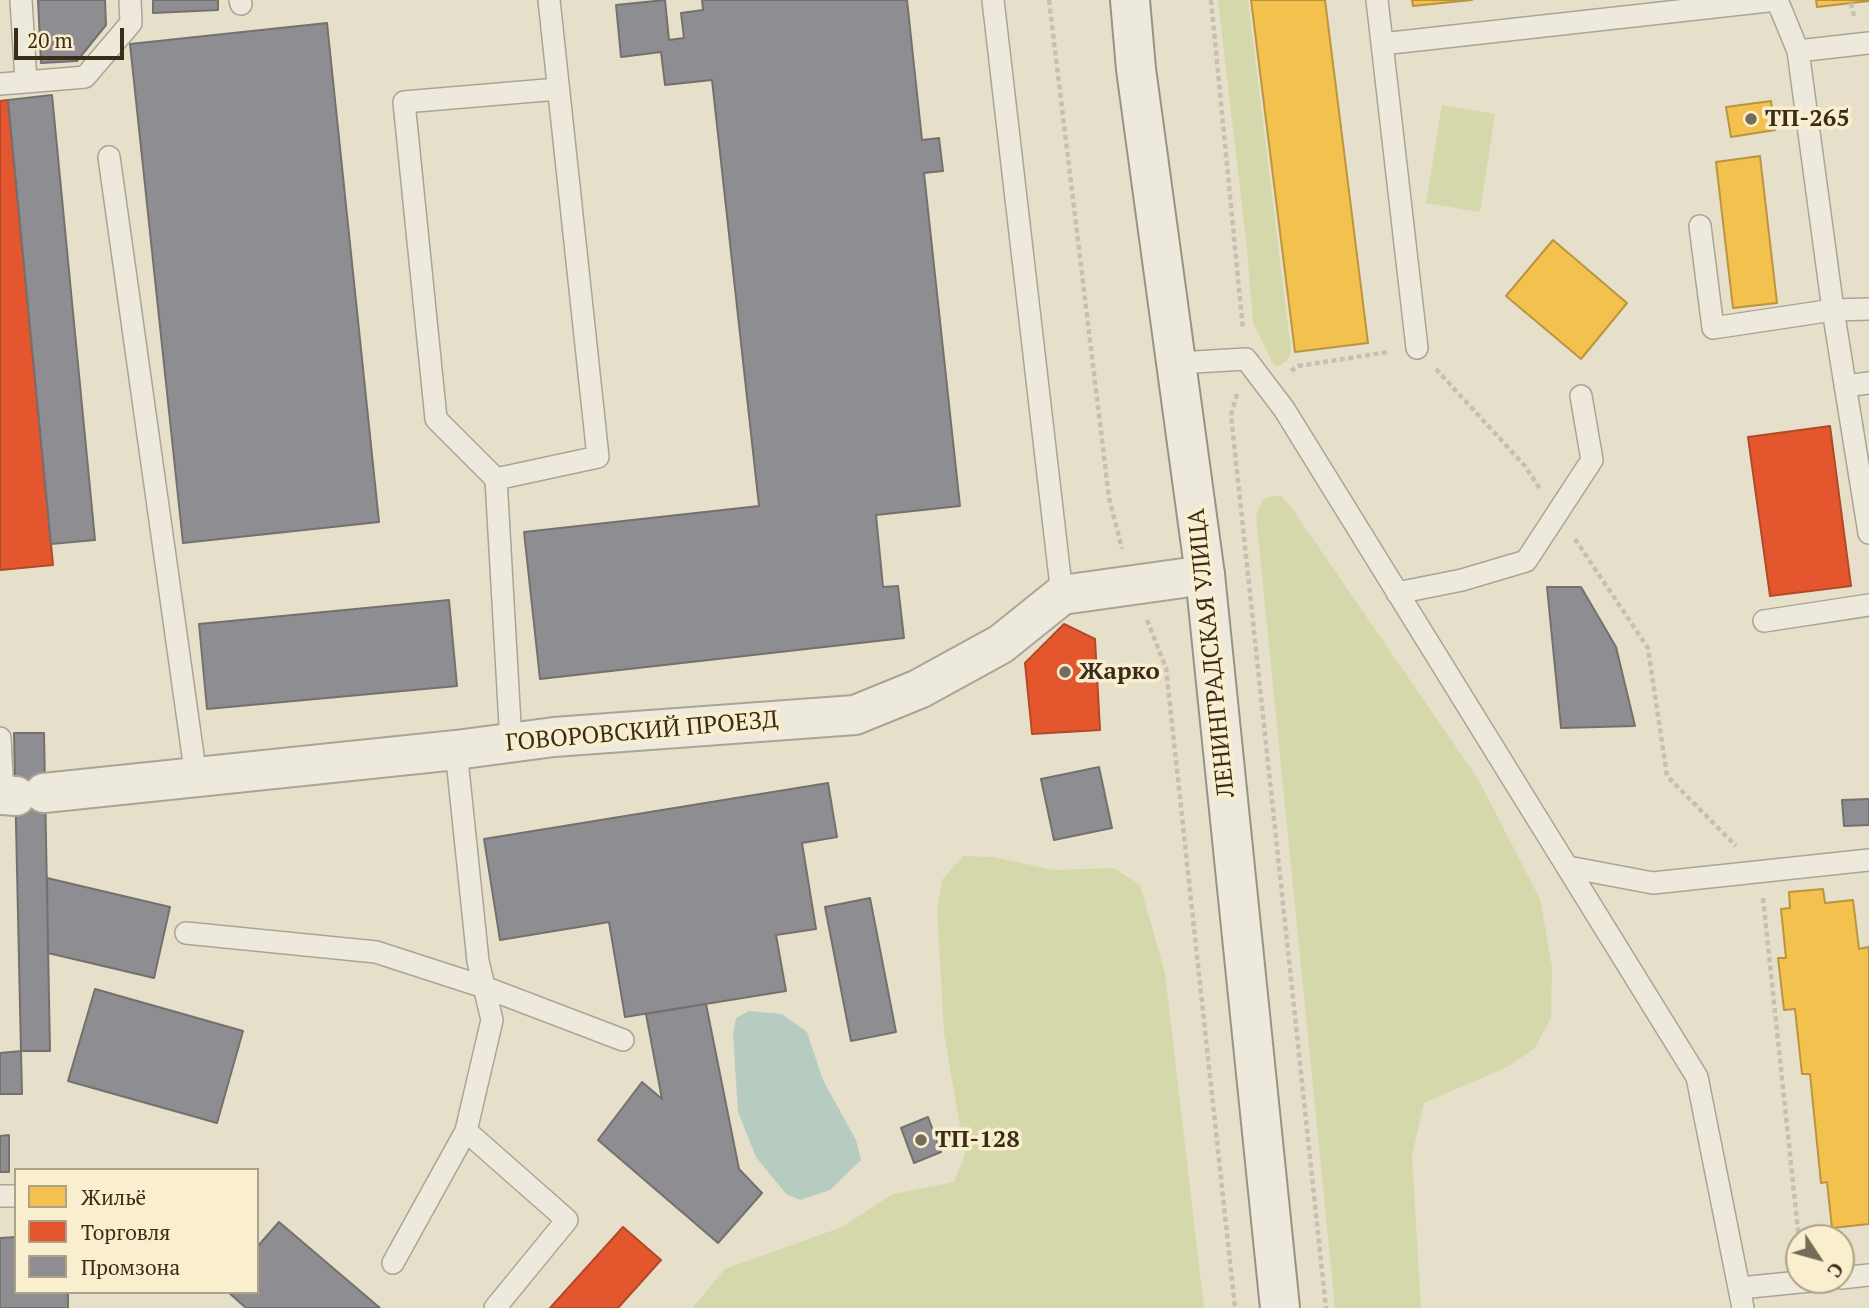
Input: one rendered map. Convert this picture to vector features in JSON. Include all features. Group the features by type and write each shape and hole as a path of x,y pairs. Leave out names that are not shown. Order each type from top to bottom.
{"main road":[{"name":"ЛЕНИНГРАДСКАЯ УЛИЦА","path":"1130,0 1138,82 1205,575 1280,1308"},
{"name":"ГОВОРОВСКИЙ ПРОЕЗД","path":"16,795 456,750 554,737 855,715 919,689 1001,644 1062,595 1132,583 1205,575"}],"lane":[{"path":"21,0 26,82"},
{"path":"0,84 85,77 131,23 130,0"},
{"path":"496,479 598,457 549,0"},
{"path":"993,0 1062,595"},
{"path":"1377,0 1417,348"},
{"path":"1382,44 1777,0 1798,51 1833,310 1869,533"},
{"path":"1798,51 1869,43"},
{"path":"511,742 496,479 436,419 404,102 558,89"},
{"path":"109,157 196,777"},
{"path":"1700,226 1713,328 1833,310 1869,309"},
{"path":"1178,363 1246,359 1268,386 1697,1077 1741,1298 1785,1288"},
{"path":"1845,386 1869,383"},
{"path":"1397,593 1462,580 1526,561 1592,460 1581,396"},
{"path":"1764,621 1869,605"},
{"path":"0,738 16,795"},
{"path":"393,1263 466,1131 492,1020 478,961 456,750"},
{"path":"1568,867 1653,883 1869,860"},
{"path":"186,933 376,952 484,987 623,1040"},
{"path":"466,1131 567,1220 495,1308"}],"path":[{"path":"1049,0 1109,498 1132,583 1166,668 1235,1308"},
{"path":"1212,0 1246,359 1231,415 1326,1308"},
{"path":"1851,3 1854,14"},
{"path":"1231,415 1298,366 1417,348 1525,466 1648,648 1667,776 1760,871 1797,1224"}],"green space":[{"path":"1218,0 1248,0 1291,351 1287,361 1277,367 1253,322"},
{"path":"1442,105 1495,114 1480,212 1426,203"},
{"path":"1280,495 1291,507 1478,779 1540,899 1552,967 1551,1018 1535,1048 1507,1067 1424,1103 1412,1155 1421,1308 1335,1308 1256,515 1263,499"},
{"path":"963,856 993,857 1054,870 1114,868 1140,885 1165,973 1204,1308 692,1308 725,1269 842,1227 893,1194 954,1182 965,1155 944,1033 937,909 942,880"}],"shaded area":[{"path":"749,1011 782,1014 807,1032 823,1080 856,1140 861,1160 830,1190 800,1200 786,1194 756,1157 738,1112 733,1034 736,1018"}],"building: Жильё":[{"path":"1251,0 1325,0 1368,343 1295,352"},
{"path":"1412,0 1472,0 1413,6"},
{"path":"1816,0 1869,0 1869,1 1817,7"},
{"name":"ТП-265","path":"1771,101 1775,130 1731,137 1726,107"},
{"path":"1760,156 1777,303 1733,308 1716,162"},
{"path":"1553,240 1627,303 1581,359 1506,296"},
{"path":"1823,889 1825,903 1853,900 1859,949 1868,947 1869,1224 1832,1224 1827,1182 1821,1183 1810,1074 1802,1074 1795,1009 1784,1010 1778,958 1786,958 1781,909 1790,908 1789,892"}],"building: Торговля":[{"path":"8,100 53,565 0,570 0,101"},
{"path":"1830,426 1851,586 1770,596 1748,437"},
{"path":"1064,624 1095,639 1100,730 1032,734 1025,663"},
{"path":"623,1227 661,1260 618,1308 550,1308"}],"building: Промзона":[{"path":"38,0 105,0 106,25 77,61 41,63"},
{"path":"153,0 218,0 218,10 153,13"},
{"path":"665,0 669,40 684,38 681,13 703,10 702,0 907,0 922,140 939,138 943,171 924,173 960,506 876,515 883,587 898,586 904,638 540,679 524,532 759,506 712,80 665,85 661,52 621,57 616,5"},
{"path":"327,23 379,522 183,543 130,44"},
{"path":"52,95 95,540 51,544 8,100"},
{"path":"1547,587 1581,587 1616,647 1635,726 1561,728"},
{"path":"449,600 457,686 207,709 199,624"},
{"path":"14,733 44,733 50,1051 21,1051"},
{"path":"1099,767 1112,828 1054,840 1041,779"},
{"path":"828,783 837,837 802,843 816,929 776,935 786,991 625,1017 609,922 500,940 484,839"},
{"path":"1869,799 1869,825 1844,826 1842,800"},
{"path":"47,878 170,907 154,978 48,953"},
{"path":"870,898 896,1032 851,1041 825,907"},
{"path":"95,989 243,1031 217,1123 68,1081"},
{"path":"706,1004 739,1169 762,1193 718,1243 598,1140 642,1082 662,1099 646,1014"},
{"path":"21,1051 22,1094 0,1094 0,1053"},
{"name":"ТП-128","path":"928,1117 941,1152 914,1163 901,1128"},
{"path":"9,1135 9,1172 0,1172 0,1136"},
{"path":"279,1222 380,1308 246,1308 230,1294 259,1294 259,1245"},
{"path":"14,1237 14,1294 68,1294 68,1308 0,1308 0,1238"}],"place":[{"name":"ТП-265","path":"1751,119"},
{"name":"Жарко","path":"1065,672"},
{"name":"ТП-128","path":"921,1140"}]}
